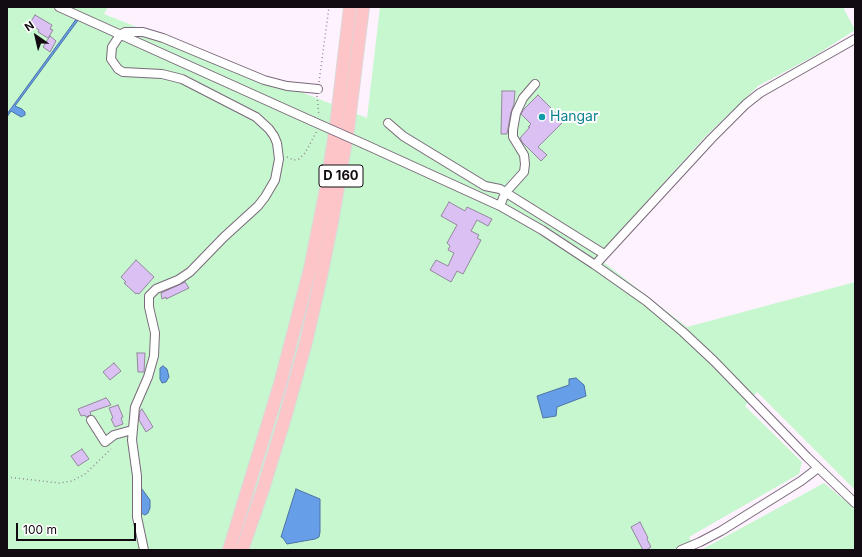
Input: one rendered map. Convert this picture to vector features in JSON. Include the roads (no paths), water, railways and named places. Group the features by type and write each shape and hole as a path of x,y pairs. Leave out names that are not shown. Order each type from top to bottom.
{"highway":[{"name":"D 160","path":"229,550 280,384 309,275 336,126 350,7"},
{"name":"D 160","path":"242,550 263,489 286,414 306,342 322,274 348,130 363,7"}],"street":[{"path":"59,7 500,206 542,230 646,301 683,332 714,361 818,468 855,503"},
{"path":"144,550 137,517 137,476 132,430 135,408 148,377 154,356 155,333 149,307 149,296 156,289 178,280 190,272 224,237 258,206 265,197 274,180 278,169 279,153 277,144 270,129 256,117 182,79 162,74 128,73 118,69 111,59 112,47 120,35 125,32 143,32 163,38 264,80 288,86 318,89"},
{"path":"595,265 711,139 746,104 760,93 855,39"},
{"path":"500,206 505,193 524,172 526,164 524,155 513,137 516,113 523,98 535,84"},
{"path":"388,123 403,136 485,186 500,189 518,199 604,254"},
{"path":"91,420 105,442 114,435 132,430"},
{"path":"680,550 721,531 801,481 818,468"}],"water":[{"path":"77,18 79,19 15,106 22,109 25,112 25,115 21,117 11,111 7,117 7,114"},
{"path":"163,366 167,369 169,377 166,382 162,383 160,379 160,368"},
{"path":"576,378 584,385 586,396 557,407 556,416 543,418 537,396 569,385 569,379"},
{"path":"139,485 150,500 150,508 148,513 145,515 139,512"},
{"path":"296,489 320,499 320,532 319,537 315,539 287,544 281,537"}],"place":[{"name":"Hangar","path":"542,117"}]}
